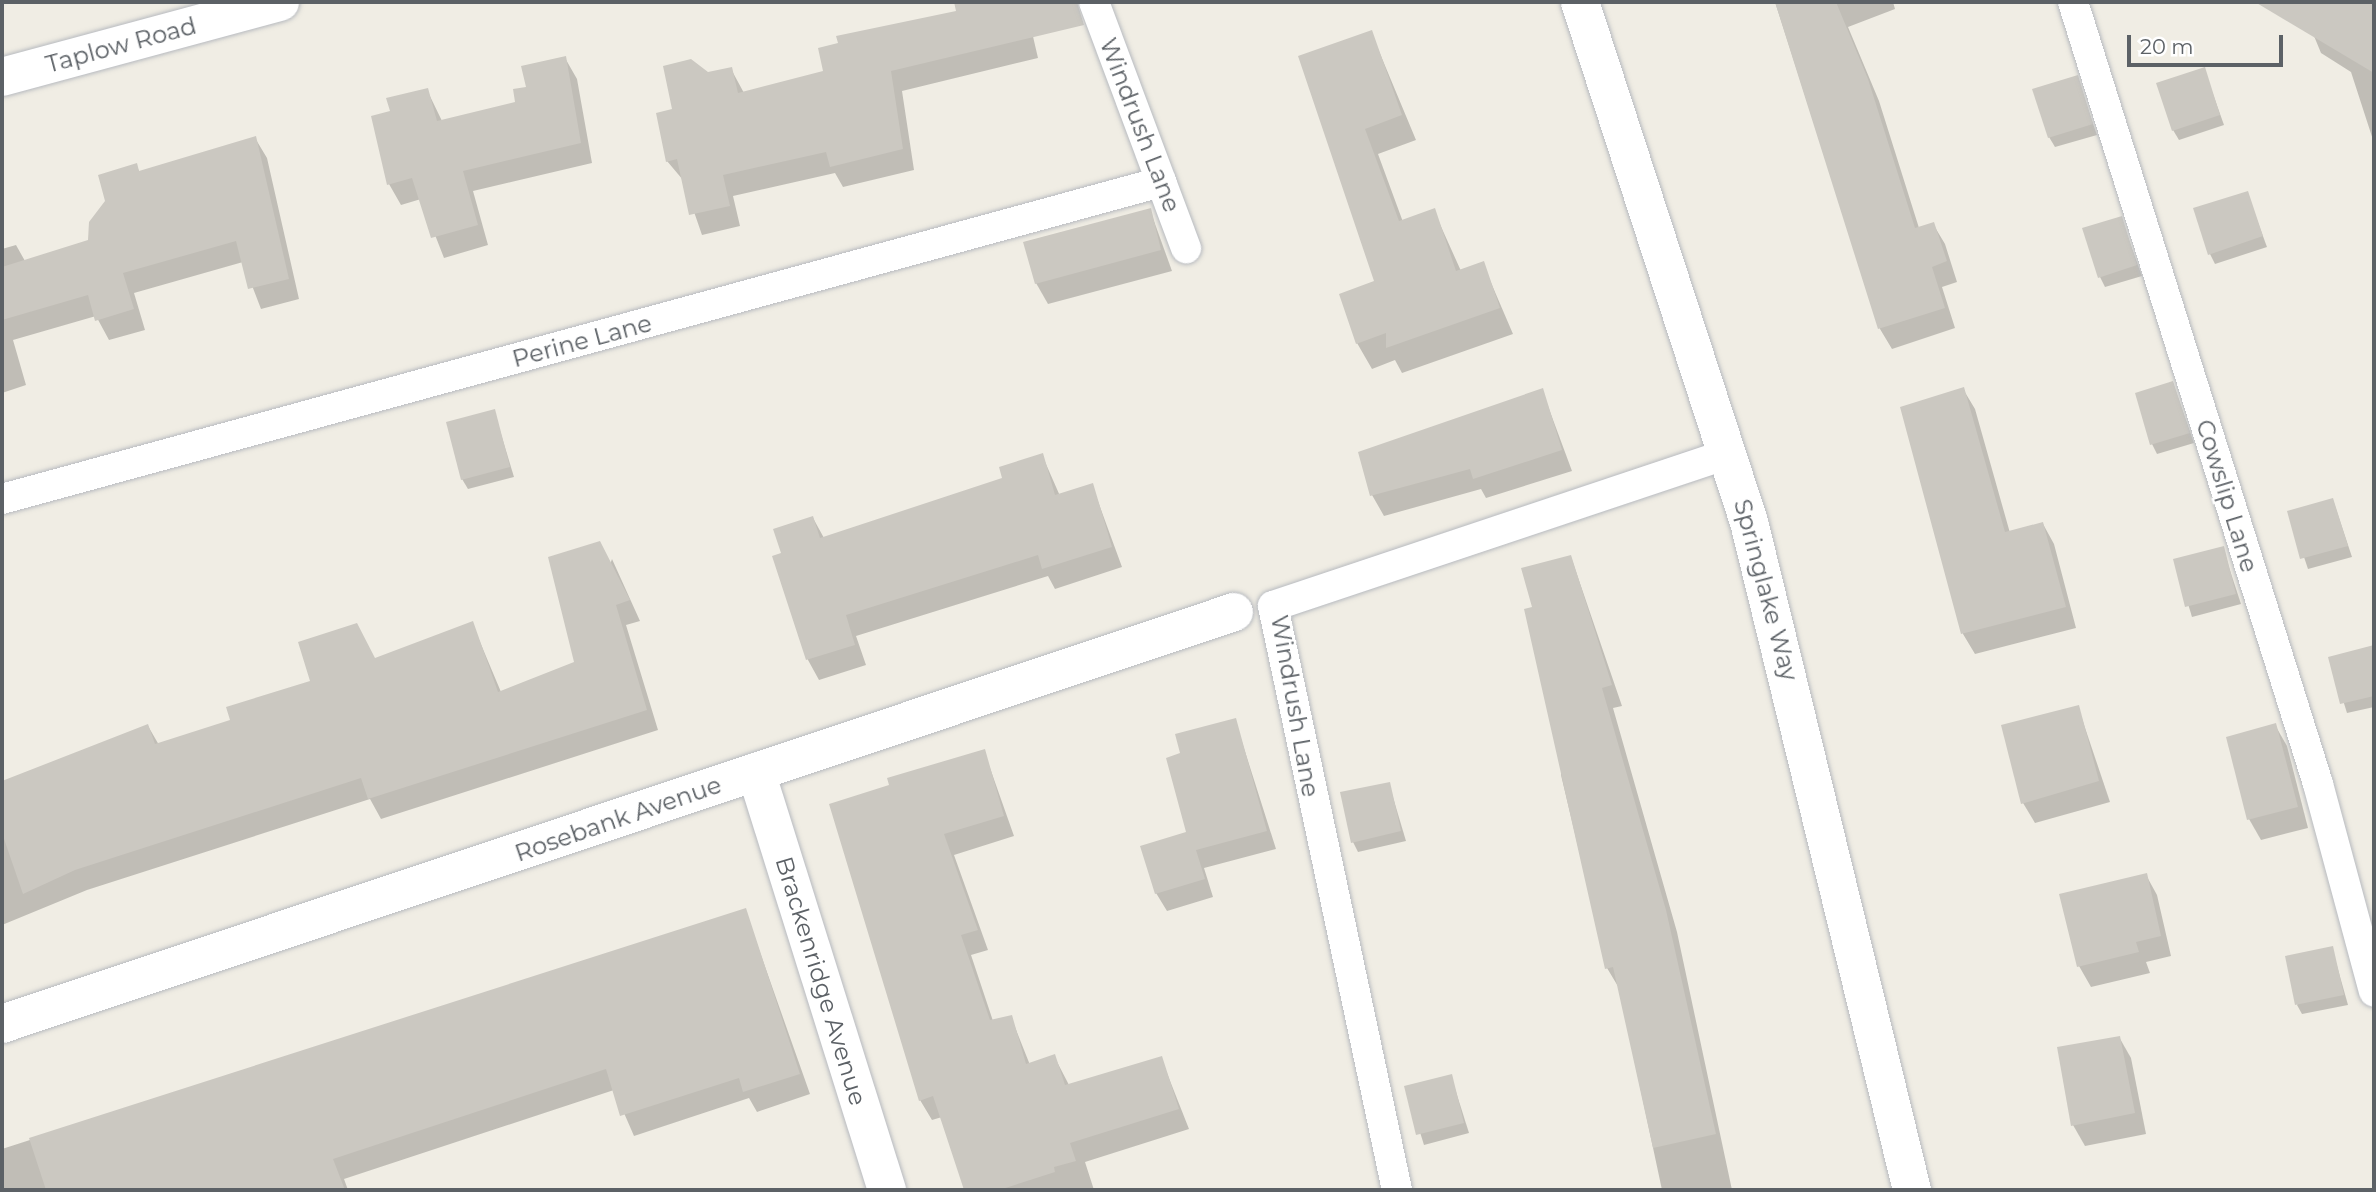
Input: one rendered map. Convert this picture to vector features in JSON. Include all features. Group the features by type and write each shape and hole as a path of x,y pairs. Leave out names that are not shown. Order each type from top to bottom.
{"street":[{"name":"Taplow Road","path":"2,78 280,2"},
{"name":"Springlake Way","path":"1580,2 1728,454 1802,726 1912,1190"},
{"name":"Rosebank Avenue","path":"2,1024 1234,612"},
{"name":"Brackenridge Avenue","path":"756,772 887,1190"}],"lane":[{"name":"Windrush Lane","path":"1094,2 1186,248"},
{"name":"Cowslip Lane","path":"2073,2 2314,771 2374,992"},
{"name":"Perine Lane","path":"2,499 1161,181"},
{"name":"Windrush Lane","path":"1396,1190 1273,606 1728,454"}],"building":[{"path":"954,2 1077,2 1084,25 891,71 903,149 830,167 826,152 723,175 730,206 689,215 677,159 666,162 656,113 672,109 663,66 691,59 708,72 732,67 738,93 823,71 818,48 838,43 836,36 956,11"},
{"path":"1775,2 1836,2 1868,79 1915,228 1934,222 1947,261 1932,267 1945,308 1878,329"},
{"path":"2255,2 2374,2 2374,73"},
{"path":"1372,30 1402,115 1365,129 1399,221 1435,208 1456,271 1484,261 1500,308 1386,348 1386,333 1356,344 1339,294 1374,281 1298,56"},
{"path":"566,56 581,143 463,171 478,225 431,238 412,178 387,185 371,116 390,111 386,98 428,88 437,121 515,102 513,89 526,87 521,66"},
{"path":"2205,67 2220,115 2172,131 2156,83"},
{"path":"2078,75 2093,124 2048,138 2032,89"},
{"path":"256,136 289,279 248,289 236,241 123,273 134,309 95,321 88,295 2,320 2,267 88,240 89,222 105,201 98,175 137,163 139,171"},
{"path":"2248,191 2263,236 2208,255 2193,208"},
{"path":"1151,208 1161,250 1035,284 1023,242"},
{"path":"2122,216 2137,265 2098,278 2082,228"},
{"path":"2173,381 2190,433 2150,445 2135,393"},
{"path":"1964,387 2005,532 2043,522 2066,607 1961,634 1900,407"},
{"path":"1543,388 1562,450 1473,479 1470,469 1370,496 1358,452"},
{"path":"495,409 510,467 461,480 446,422"},
{"path":"1043,453 1055,495 1093,483 1112,547 1042,569 1038,555 846,615 855,645 806,660 772,556 781,553 773,529 813,516 820,538 1002,478 999,467"},
{"path":"2333,498 2348,546 2300,559 2287,511"},
{"path":"600,541 630,600 616,605 647,710 368,799 361,778 75,870 23,894 2,833 2,781 148,724 155,744 230,720 226,707 310,681 298,642 357,623 375,658 473,621 498,692 574,662 548,557"},
{"path":"2224,546 2236,594 2185,607 2173,559"},
{"path":"1571,555 1612,685 1602,688 1666,910 1716,1134 1653,1148 1613,967 1605,969 1524,609 1532,607 1521,568"},
{"path":"2374,645 2374,696 2340,704 2328,657"},
{"path":"2079,705 2099,781 2021,804 2001,725"},
{"path":"1236,718 1267,831 1196,850 1205,879 1155,894 1140,846 1186,832 1166,758 1180,753 1175,734"},
{"path":"2276,723 2298,807 2247,820 2226,737"},
{"path":"985,749 1004,816 944,834 978,930 961,935 990,1020 1012,1015 1026,1064 1055,1054 1065,1085 1162,1056 1179,1109 1070,1143 1076,1161 1054,1167 1055,1172 999,1190 964,1190 933,1096 919,1101 829,804 889,785 887,778"},
{"path":"1390,782 1401,831 1351,843 1340,792"},
{"path":"2147,873 2161,936 2136,942 2139,952 2077,967 2059,894"},
{"path":"746,908 800,1074 743,1092 739,1078 620,1116 606,1069 333,1159 345,1190 46,1190 29,1138"},
{"path":"2333,946 2344,995 2295,1005 2285,956"},
{"path":"2120,1036 2135,1113 2071,1126 2057,1047"},
{"path":"1452,1074 1464,1123 1416,1135 1404,1086"}]}
